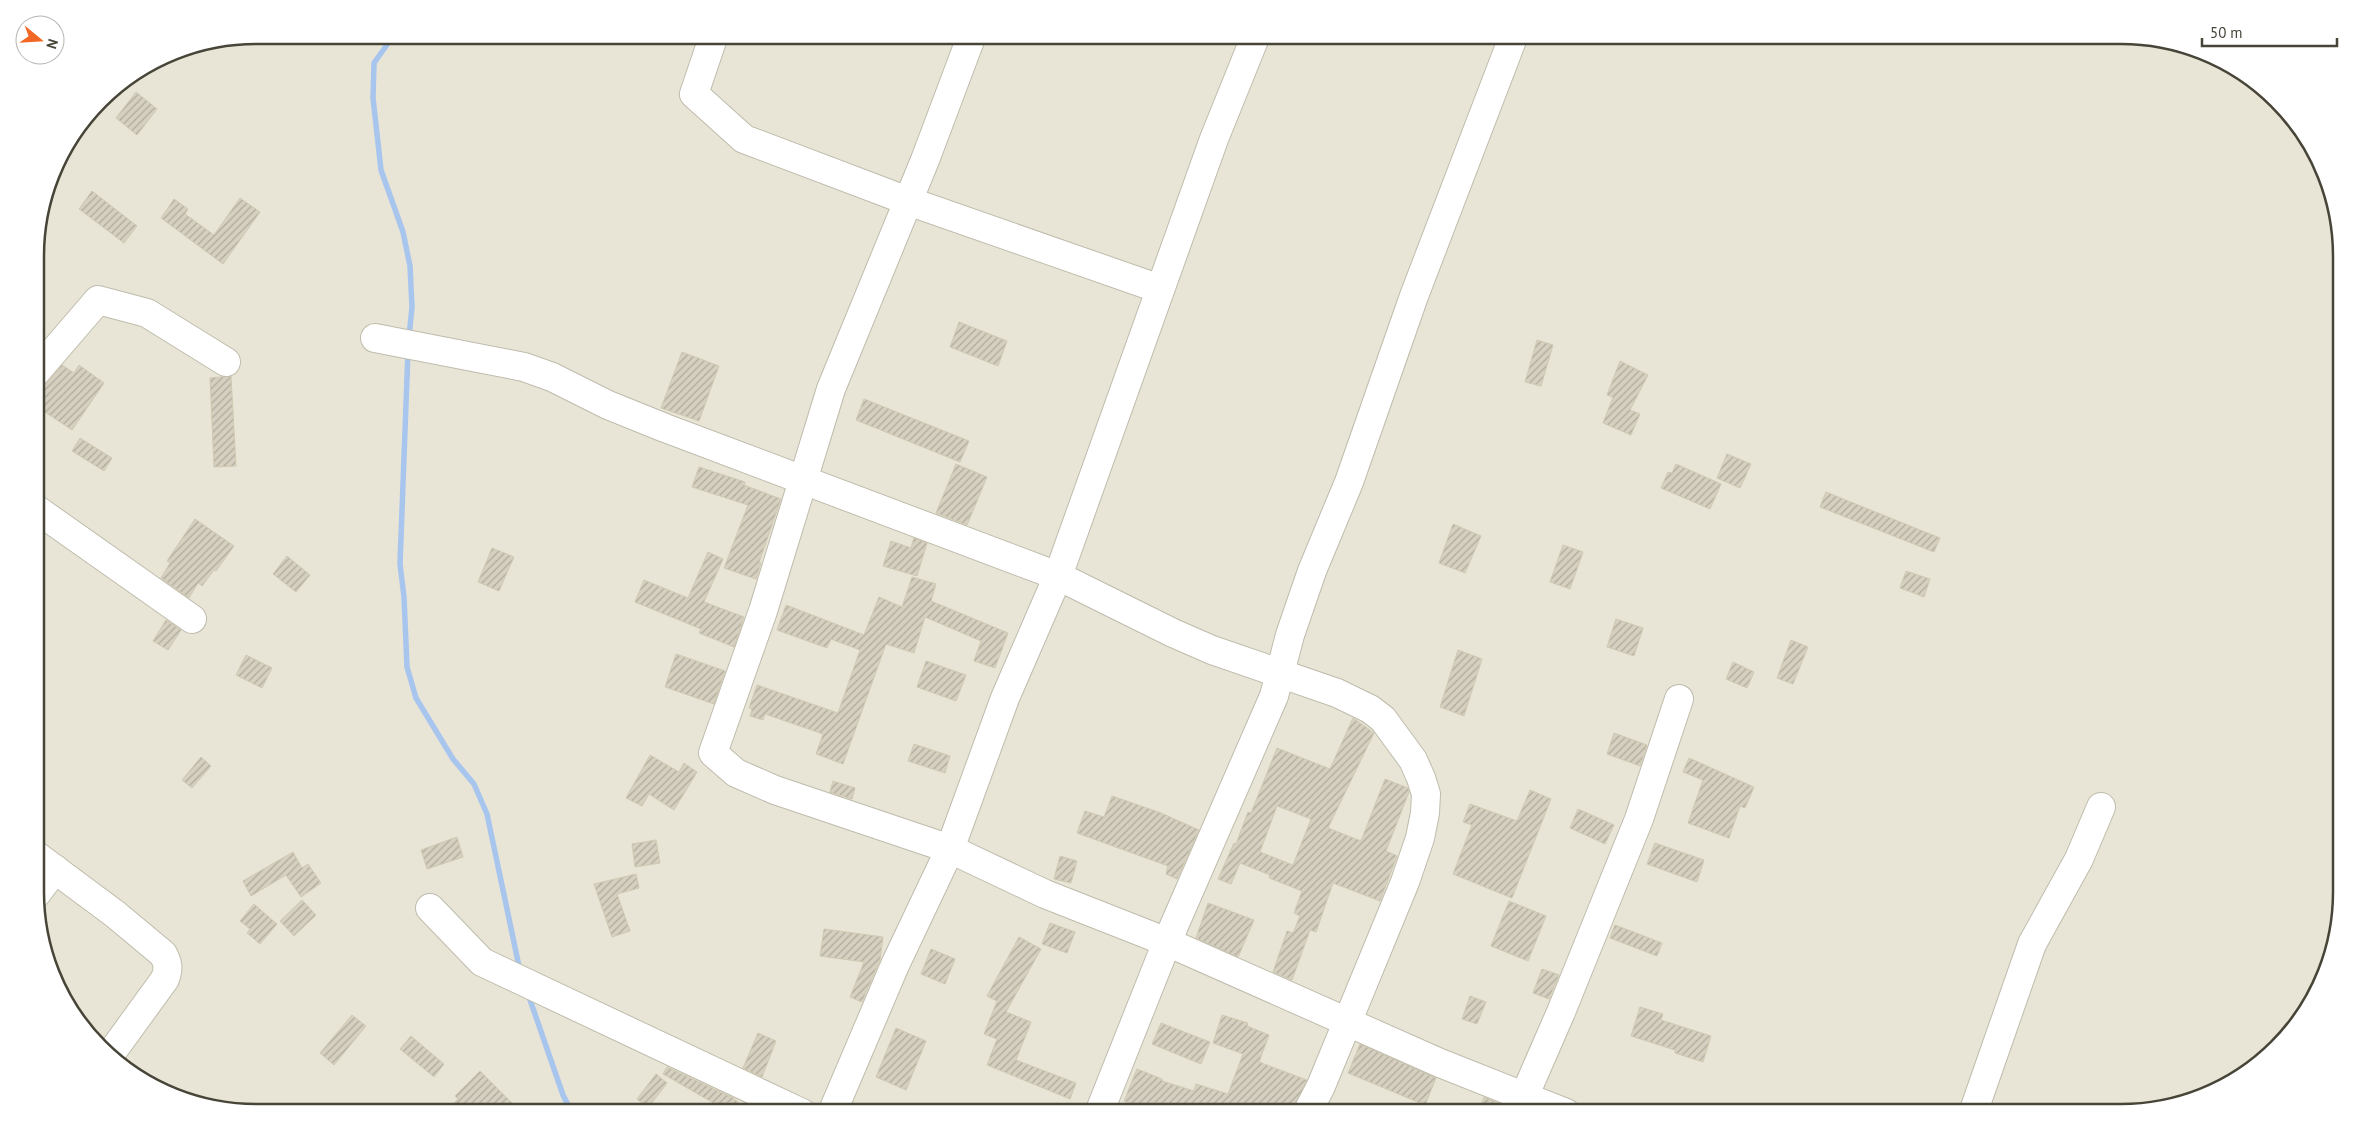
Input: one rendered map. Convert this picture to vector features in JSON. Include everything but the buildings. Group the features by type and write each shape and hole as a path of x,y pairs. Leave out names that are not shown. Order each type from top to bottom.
{"street":[{"path":"711,44 694,94 744,139 908,201 1160,289"},
{"path":"969,44 908,201 831,389 763,612 713,753 736,773 774,790 950,849 1045,894 1167,942 1347,1021 1440,1063 1521,1104 1561,1012 1639,819 1679,699"},
{"path":"836,1104 895,965 950,849 1005,698 1058,576 1214,139 1252,44"},
{"path":"1103,1104 1167,942 1274,696 1290,635 1312,571 1349,482 1421,278 1511,44"},
{"path":"44,363 98,300 147,313 226,362"},
{"path":"375,338 524,367 552,377 608,405 1058,576 1212,650 1337,693 1370,709 1383,719 1413,760 1426,794 1425,813 1420,838 1405,882 1312,1104"},
{"path":"44,515 192,619"},
{"path":"1976,1104 2032,944 2079,859 2101,808"},
{"path":"46,863 122,920 163,954 168,962 169,969 166,979 114,1050"},
{"path":"430,908 482,962 783,1104"}],"shaded area":[{"path":"242,44 2135,44 2176,51 2202,60 2239,79 2261,96 2281,116 2298,138 2322,188 2329,214 2333,242 2333,906 2326,947 2317,973 2298,1010 2281,1032 2261,1052 2239,1069 2189,1093 2163,1100 2135,1104 242,1104 201,1097 175,1088 138,1069 116,1052 96,1032 79,1010 66,986 55,960 48,934 44,906 44,242 51,201 66,162 79,138 96,116 116,96 138,79 175,60 201,51"}],"waterway":[{"path":"388,44 374,63 373,98 381,170 403,232 410,266 412,307 409,337"},
{"path":"408,351 400,564 404,597 407,667 416,698 453,759 474,784 487,814 520,971"},
{"path":"528,994 568,1104"}]}
